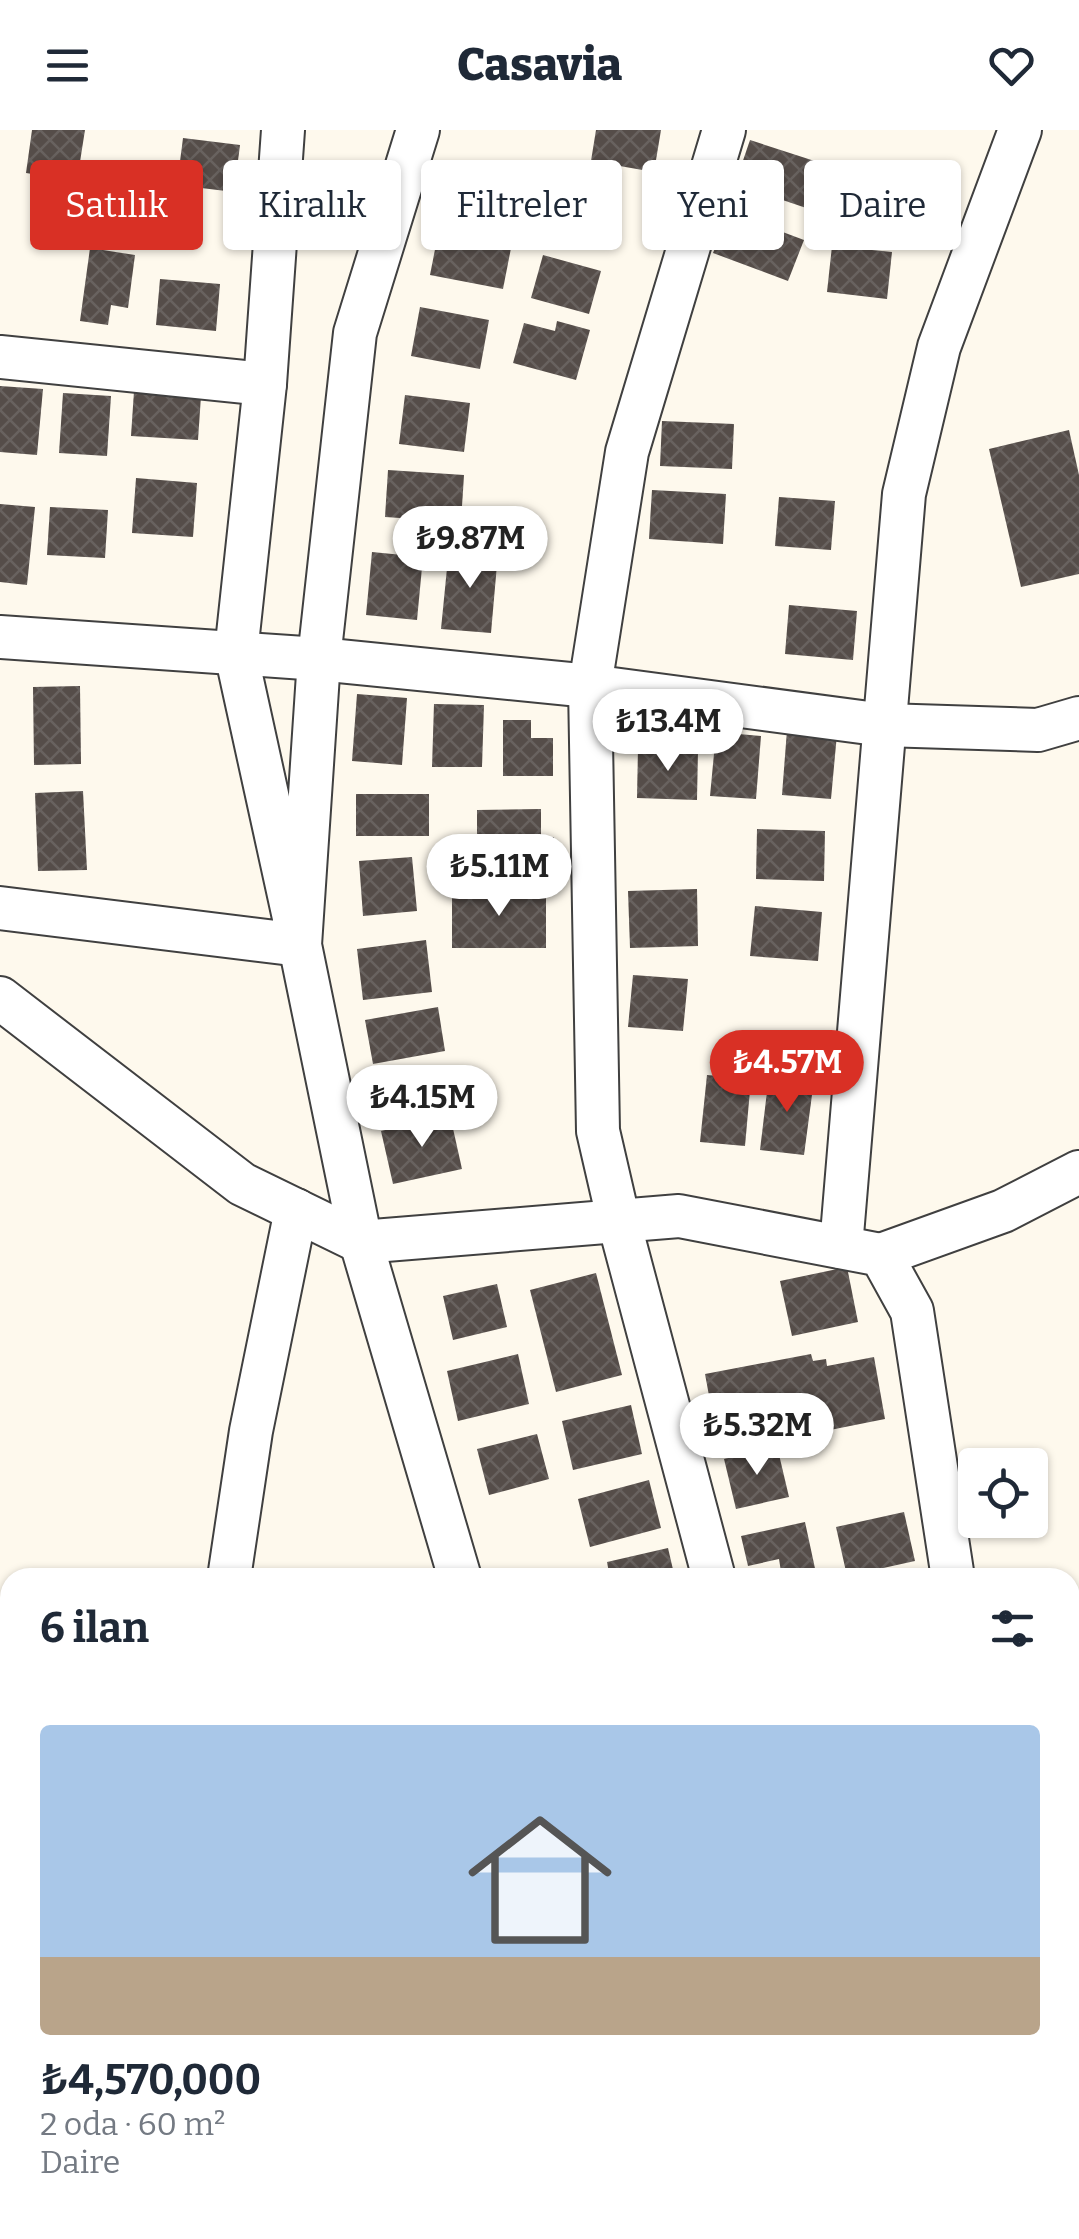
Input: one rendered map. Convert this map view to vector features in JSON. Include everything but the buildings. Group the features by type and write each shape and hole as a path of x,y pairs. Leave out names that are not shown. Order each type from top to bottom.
{"street":[{"path":"283,130 266,384 236,653 361,1242 457,1568"},
{"path":"300,945 319,659 354,333 418,130"},
{"path":"711,1568 618,1222 598,1130 590,686 626,452 724,130"},
{"path":"951,1568 912,1312 861,1251 884,725 904,494 939,347 1020,130"},
{"path":"0,356 266,384"},
{"path":"0,637 319,659 590,686 884,725 1038,730 1079,718"},
{"path":"0,908 300,945"},
{"path":"0,998 242,1184 361,1242 680,1216 861,1251 1002,1211 1079,1172"},
{"path":"230,1568 250,1431 296,1210"}]}
